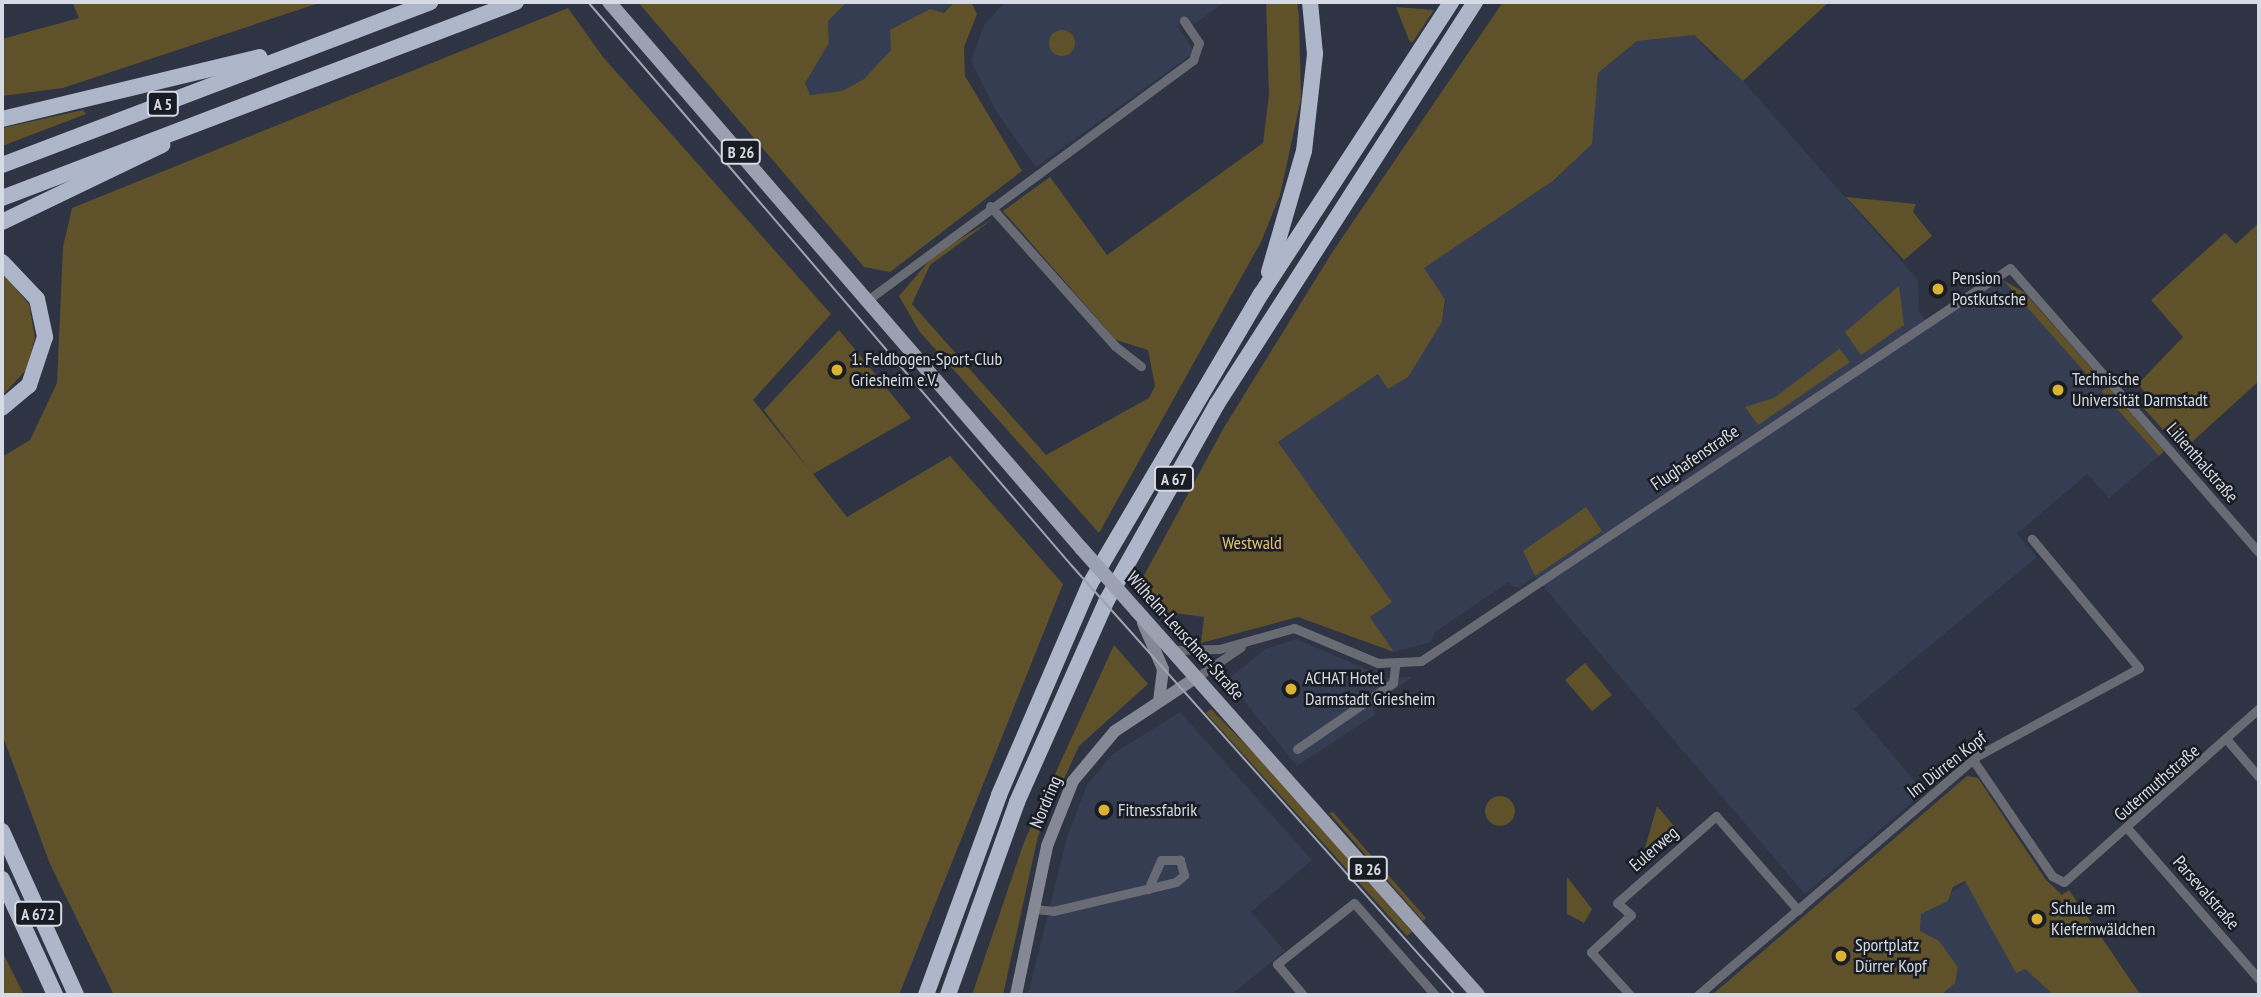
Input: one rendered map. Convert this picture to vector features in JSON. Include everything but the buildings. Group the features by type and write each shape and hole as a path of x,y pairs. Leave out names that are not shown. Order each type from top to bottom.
{"highway":[{"name":"A 5","path":"2,165 430,2"},
{"name":"A 5","path":"2,198 516,2"},
{"name":"A 67","path":"1261,294 1304,151 1315,54 1310,2"},
{"name":"A 67","path":"926,995 999,795 1090,584 1261,294 1451,2"},
{"name":"A 67","path":"948,995 1017,802 1107,600 1217,404 1475,2"},
{"path":"2,119 324,42"},
{"name":"A 5","path":"2,222 214,116"},
{"path":"2,262 37,299 45,337 29,385 2,408"},
{"name":"A 672","path":"2,831 76,995"},
{"name":"A 672","path":"2,879 55,995"}],"main road":[{"name":"Wilhelm-Leuschner-Straße","path":"609,2 869,299 1081,548 1478,995"},
{"path":"1136,610 1163,669 1159,701"},
{"name":"Nordring","path":"1016,995 1051,831 1073,781 1104,741 1197,677"}],"street":[{"path":"869,299 990,205 1193,60 1199,43 1184,20"},
{"path":"990,205 1110,340 1141,366"},
{"name":"Lilienthalstraße","path":"2010,268 2259,552"},
{"name":"Flughafenstraße","path":"1395,667 1435,654 2010,268"},
{"name":"Im Dürren Kopf","path":"1698,995 1973,760 2139,668 2032,540"},
{"path":"1173,650 1209,650 1285,628 1310,630 1395,667 1393,683 1297,749"},
{"path":"1197,677 1251,640"},
{"name":"Gutermuthstraße","path":"1973,760 2053,878 2072,878 2228,741 2259,708"},
{"path":"2228,741 2259,777"},
{"name":"Eulerweg","path":"1630,995 1591,952 1631,915 1617,903 1716,816 1798,910"},
{"name":"Parsevalstraße","path":"2128,829 2259,979"},
{"path":"1035,909 1053,911 1148,889"},
{"path":"1303,995 1277,964 1354,903 1435,995"}],"shaded area":[{"path":"847,2 954,2 864,79 842,91 809,95 805,83 829,43 828,21"},
{"path":"1005,2 1225,2 1193,25 1188,18 1177,26 1195,52 1036,167 997,113 971,61 984,25"},
{"path":"1694,35 1717,61 1722,57 1918,280 1919,311 1929,326 2003,280 2159,456 2109,498 2087,474 2017,534 2037,557 1854,709 1924,792 1805,894 1535,577 1518,588 1507,583 1435,632 1431,642 1394,652 1370,617 1391,602 1278,442 1442,322 1446,300 1423,268 1554,181 1591,144 1598,73 1637,41"},
{"path":"1297,639 1386,678 1412,677 1372,707 1376,714 1297,766 1227,680 1265,649"},
{"path":"1180,712 1312,860 1251,912 1285,951 1231,995 1028,995 1067,837 1087,785 1113,754"},
{"name":"Schule am Kiefernwäldchen","path":"2021,843 2046,880 2062,895 2069,890 2140,994 1941,995 1955,983 1920,931 1921,914"}],"green space":[{"path":"72,2 322,2 63,88 2,96 2,39 79,18"},
{"path":"638,2 847,2 828,21 829,43 805,83 810,95 842,91 864,79 891,50 890,30 930,9 944,13 954,2 971,2 977,14 964,47 965,76 1022,171 890,272 864,267"},
{"path":"1266,2 1297,2 1299,17 1301,99 1280,195 1261,242 1099,533 919,331 899,296 935,254 993,219 930,265 912,304 1046,455 1149,398 1155,386 1148,350 1116,340 1003,211 1050,177 1107,255 1263,143 1269,95"},
{"name":"Westwald","path":"1503,2 1829,2 1743,81 1694,35 1637,41 1598,73 1592,144 1553,181 1424,268 1445,299 1442,322 1408,377 1388,389 1378,374 1278,442 1392,602 1370,617 1394,652 1298,617 1201,643 1204,617 1167,612 1141,581 1223,429 1333,251"},
{"path":"1396,7 1434,10 1412,43 1409,40"},
{"path":"568,8 603,57 831,314 753,400 811,472 764,410 839,330 911,418 813,474 847,517 950,456 1063,584 899,995 114,995 50,864 2,734 2,457 30,440 57,383 63,247 72,208"},
{"path":"1062,30 1071,34 1075,43 1071,52 1062,56 1053,52 1049,43 1053,34"},
{"path":"83,110 86,114 2,146 2,128"},
{"path":"1846,197 1916,204 1913,212 1932,236 1904,260"},
{"path":"2259,223 2259,381 2182,451 2140,404 2148,396 2138,384 2183,337 2151,300 2225,233 2236,244"},
{"path":"2,273 29,304 35,338 26,370 2,396"},
{"path":"2003,280 2024,292 2100,378 2096,385"},
{"path":"1899,286 1904,325 1861,355 1845,332"},
{"path":"1835,343 1850,362 1758,425 1745,407 1774,398 1839,349"},
{"path":"2108,387 2164,451 2159,456 2101,391"},
{"path":"1586,507 1602,531 1535,576 1523,551"},
{"path":"1114,645 1148,684 1079,746 1038,836 1003,995 972,995 1024,842"},
{"path":"1585,663 1612,695 1592,711 1565,680"},
{"path":"1211,709 1281,781 1412,932 1407,936 1206,713"},
{"path":"1967,776 1978,778 2046,880 2062,895 2069,890 2140,994 2054,995 2025,969 2016,973 1965,881 1953,887 1948,901 1921,914 1920,931 1939,941 1958,967 1955,983 1941,995 1712,995"},
{"path":"1500,796 1511,800 1515,811 1511,822 1500,826 1489,822 1485,811 1489,800"},
{"path":"1657,806 1680,833 1653,856 1645,848"},
{"path":"1333,812 1426,918 1423,921 1329,813"},
{"path":"1567,877 1592,909 1584,923 1567,914"},
{"path":"2,951 24,995 2,995"}],"tram line":[{"path":"588,2 1072,566 1455,995"}],"place":[{"name":"Pension Postkutsche","path":"1938,289"},
{"name":"1. Feldbogen-Sport-Club Griesheim e.V.","path":"837,370"},
{"name":"Technische Universität Darmstadt","path":"2058,390"},
{"name":"ACHAT Hotel Darmstadt Griesheim","path":"1291,689"},
{"name":"Fitnessfabrik","path":"1104,810"},
{"name":"Schule am Kiefernwäldchen","path":"2037,919"},
{"name":"Sportplatz Dürrer Kopf","path":"1841,956"}]}
